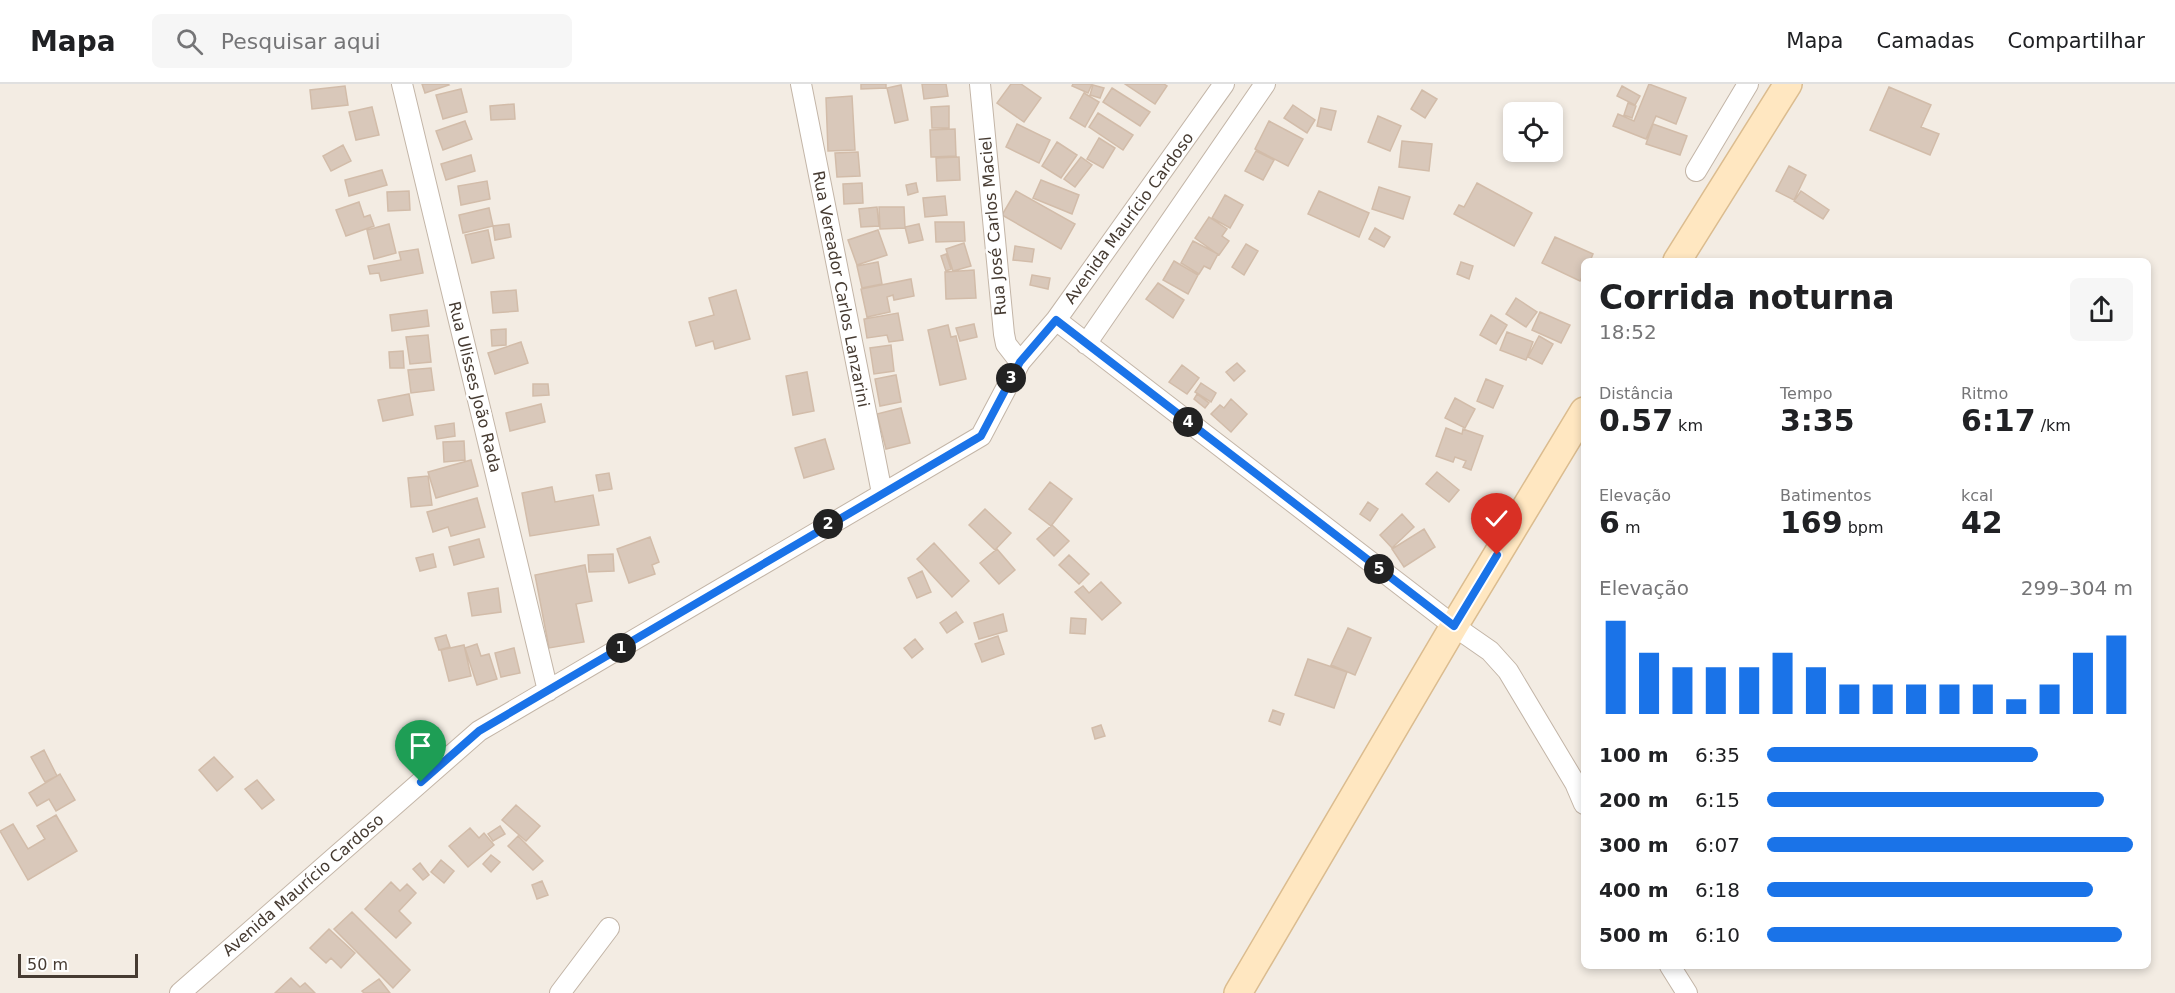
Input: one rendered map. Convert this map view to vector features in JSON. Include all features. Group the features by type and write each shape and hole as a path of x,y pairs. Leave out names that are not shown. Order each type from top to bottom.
{"main road":[{"path":"1679,258 1788,84"},
{"path":"1238,993 1454,626 1581,416"}],"street":[{"name":"Rua Ulisses João Rada","path":"402,84 548,691"},
{"name":"Rua Vereador Carlos Lanzarini","path":"801,84 882,493"},
{"name":"Rua José Carlos Maciel","path":"980,84 1004,334 1006,344 1020,362"},
{"name":"Avenida Maurício Cardoso","path":"190,990 479,731 981,436 1020,362 1056,320 1224,84"},
{"name":"Avenida Maurício Cardoso","path":"1086,344 1265,84"},
{"path":"1696,171 1748,84"},
{"path":"1056,320 1454,626 1490,651 1508,671 1575,783 1581,797"},
{"path":"560,993 609,928"},
{"path":"1672,969 1687,993"}],"building":[{"path":"422,84 448,84 449,85 425,93"},
{"path":"861,84 886,84 886,88 861,89"},
{"path":"922,84 946,84 948,96 924,99"},
{"path":"1011,84 1021,84 1041,98 1024,122 997,103"},
{"path":"1073,84 1092,84 1088,93 1072,86"},
{"path":"1125,84 1164,84 1167,86 1155,104"},
{"path":"1649,84 1686,98 1676,124 1656,116 1646,139 1613,126 1618,114 1634,121"},
{"path":"901,85 908,120 895,123 887,88"},
{"path":"1093,85 1104,88 1100,98 1090,95"},
{"path":"345,86 348,105 312,109 310,90"},
{"path":"1622,86 1640,96 1635,105 1617,96"},
{"path":"1889,87 1931,105 1921,127 1939,134 1930,155 1870,130"},
{"path":"1112,88 1150,112 1140,126 1103,102"},
{"path":"461,89 467,112 443,119 436,95"},
{"path":"1422,90 1437,99 1425,118 1411,109"},
{"path":"1084,93 1099,102 1085,127 1070,118"},
{"path":"852,96 855,150 828,151 826,98"},
{"path":"1628,103 1636,106 1632,118 1624,115"},
{"path":"514,104 515,119 491,120 490,106"},
{"path":"1293,105 1315,120 1307,133 1284,118"},
{"path":"949,106 949,128 932,128 931,107"},
{"path":"372,107 379,135 356,140 349,112"},
{"path":"1321,108 1336,111 1331,130 1317,126"},
{"path":"1098,113 1133,135 1123,150 1089,127"},
{"path":"1378,116 1401,126 1390,151 1368,142"},
{"path":"465,121 472,139 443,150 436,131"},
{"path":"1269,121 1303,139 1288,166 1255,149"},
{"path":"1017,124 1050,140 1039,163 1006,147"},
{"path":"1653,124 1687,136 1680,155 1646,144"},
{"path":"955,129 956,156 931,157 930,130"},
{"path":"1099,138 1115,148 1103,168 1087,159"},
{"path":"1402,141 1432,144 1429,171 1399,167"},
{"path":"1057,142 1077,155 1061,178 1042,166"},
{"path":"343,145 351,161 331,171 323,156"},
{"path":"1256,151 1274,160 1263,180 1245,171"},
{"path":"858,152 860,176 837,177 835,153"},
{"path":"471,155 475,171 446,180 441,164"},
{"path":"959,157 960,180 937,181 936,158"},
{"path":"1081,157 1092,165 1075,187 1064,179"},
{"path":"1789,166 1806,175 1794,200 1776,191"},
{"path":"382,170 387,185 349,196 345,180"},
{"path":"1041,180 1079,195 1072,214 1033,198"},
{"path":"487,181 490,199 461,205 458,186"},
{"path":"862,183 863,203 844,204 843,184"},
{"path":"916,183 918,192 908,195 906,185"},
{"path":"1477,183 1532,213 1514,246 1454,214 1459,205 1464,207"},
{"path":"1379,187 1410,197 1403,219 1372,209"},
{"path":"409,191 410,210 388,211 387,192"},
{"path":"1016,191 1075,224 1061,249 1002,215"},
{"path":"1319,191 1369,213 1359,237 1308,214"},
{"path":"1801,191 1829,210 1823,219 1794,201"},
{"path":"1225,195 1243,205 1230,228 1212,218"},
{"path":"945,196 947,215 925,217 923,198"},
{"path":"359,202 364,217 370,215 374,226 346,236 336,210"},
{"path":"877,207 879,226 861,227 859,209"},
{"path":"879,207 904,207 905,228 880,229"},
{"path":"489,208 493,226 463,233 459,215"},
{"path":"1209,217 1227,229 1222,236 1229,241 1219,255 1195,238"},
{"path":"935,222 964,222 965,241 936,242"},
{"path":"389,224 396,253 374,259 367,230"},
{"path":"509,224 511,237 495,240 493,226"},
{"path":"919,224 923,240 909,243 905,227"},
{"path":"1375,228 1390,237 1384,247 1369,239"},
{"path":"488,230 494,258 472,263 465,235"},
{"path":"878,230 887,255 857,265 848,240"},
{"path":"1555,237 1593,254 1591,258 1581,258 1580,281 1542,263"},
{"path":"1193,241 1218,254 1210,269 1204,266 1199,274 1181,263"},
{"path":"964,243 971,266 953,271 946,249"},
{"path":"1246,244 1258,251 1244,275 1232,267"},
{"path":"1015,246 1034,249 1032,262 1013,260"},
{"path":"418,249 423,273 381,281 379,273 370,274 368,266 401,260 399,252"},
{"path":"946,254 951,269 946,271 941,256"},
{"path":"1174,261 1198,275 1188,294 1163,280"},
{"path":"878,262 882,284 862,288 857,266"},
{"path":"1461,262 1473,266 1469,279 1457,274"},
{"path":"974,270 976,298 946,299 945,272"},
{"path":"1032,275 1050,278 1048,289 1030,285"},
{"path":"911,279 914,296 894,300 893,295 887,297 890,312 867,317 861,289"},
{"path":"1158,283 1184,300 1173,318 1146,299"},
{"path":"516,290 518,311 493,313 491,292"},
{"path":"736,290 750,339 715,349 713,341 696,346 689,322 714,315 709,298"},
{"path":"1516,298 1537,312 1526,327 1506,314"},
{"path":"427,310 429,326 392,331 390,315"},
{"path":"1540,312 1570,325 1561,343 1532,330"},
{"path":"898,313 903,340 889,342 887,335 867,338 864,319"},
{"path":"1491,315 1507,325 1496,344 1480,335"},
{"path":"974,324 977,337 960,341 956,328"},
{"path":"948,325 951,337 956,336 966,379 940,385 928,330"},
{"path":"506,329 506,345 492,346 491,330"},
{"path":"1507,332 1533,342 1526,360 1500,350"},
{"path":"428,335 431,362 410,364 406,337"},
{"path":"1539,336 1553,344 1542,364 1528,357"},
{"path":"521,342 528,363 495,374 488,353"},
{"path":"891,345 894,371 874,374 870,348"},
{"path":"403,351 404,368 390,368 389,352"},
{"path":"1237,363 1245,371 1234,381 1226,372"},
{"path":"1182,365 1199,378 1187,394 1169,382"},
{"path":"431,368 434,390 411,393 408,370"},
{"path":"807,372 814,411 793,415 786,376"},
{"path":"896,375 901,402 880,406 875,379"},
{"path":"1486,379 1503,386 1493,408 1477,401"},
{"path":"1201,383 1216,393 1211,402 1195,392"},
{"path":"533,384 548,384 549,395 533,396"},
{"path":"409,394 413,415 383,421 378,400"},
{"path":"1197,394 1209,403 1205,408 1194,399"},
{"path":"1455,398 1475,409 1465,428 1445,418"},
{"path":"1231,399 1247,414 1231,432 1211,414 1220,405 1224,408"},
{"path":"541,404 545,422 510,431 506,413"},
{"path":"901,408 910,443 886,449 877,414"},
{"path":"454,423 455,436 437,439 435,426"},
{"path":"1446,428 1462,434 1463,429 1483,436 1471,470 1463,467 1466,461 1455,457 1453,462 1436,456"},
{"path":"825,439 834,469 804,478 795,448"},
{"path":"464,441 465,460 444,462 443,442"},
{"path":"471,460 478,486 436,498 428,472"},
{"path":"1437,472 1459,490 1449,502 1426,484"},
{"path":"609,473 612,489 599,491 596,475"},
{"path":"428,476 432,505 411,507 408,478"},
{"path":"1050,482 1072,499 1051,526 1029,509"},
{"path":"552,487 555,502 593,495 599,525 530,536 522,493"},
{"path":"477,498 485,527 451,536 448,527 433,532 427,512"},
{"path":"1368,502 1378,509 1370,521 1360,514"},
{"path":"985,509 1011,533 995,550 969,525"},
{"path":"1402,514 1414,527 1392,548 1380,535"},
{"path":"1052,525 1069,541 1054,556 1037,539"},
{"path":"1424,529 1435,547 1404,567 1392,549"},
{"path":"650,537 659,562 652,565 655,574 629,583 617,549"},
{"path":"479,539 484,557 454,565 449,547"},
{"path":"934,543 969,581 952,597 917,559"},
{"path":"997,549 1015,570 999,584 980,563"},
{"path":"433,554 436,567 420,571 416,558"},
{"path":"613,554 614,571 589,572 588,555"},
{"path":"1069,555 1089,574 1079,584 1059,565"},
{"path":"585,565 592,601 576,604 584,642 549,648 535,575"},
{"path":"922,571 931,592 917,598 908,578"},
{"path":"1101,582 1121,603 1102,620 1075,592 1083,586 1089,593"},
{"path":"498,588 501,612 472,616 468,593"},
{"path":"956,612 963,622 947,633 940,623"},
{"path":"1003,614 1007,631 979,639 974,623"},
{"path":"1071,618 1086,619 1085,634 1070,633"},
{"path":"1348,628 1371,638 1355,675 1331,665"},
{"path":"446,635 450,647 439,650 435,638"},
{"path":"998,636 1004,654 982,662 975,644"},
{"path":"915,639 923,649 912,658 904,648"},
{"path":"477,644 481,656 489,654 497,679 477,685 465,648"},
{"path":"464,645 471,676 449,681 441,650"},
{"path":"514,648 520,673 501,677 495,653"},
{"path":"1308,659 1347,672 1334,708 1295,695"},
{"path":"1273,710 1284,714 1280,725 1269,721"},
{"path":"1101,725 1105,736 1095,739 1092,728"},
{"path":"44,750 57,776 45,782 31,757"},
{"path":"214,757 233,777 217,791 199,770"},
{"path":"60,774 75,800 56,811 49,799 37,806 29,793"},
{"path":"257,780 274,800 262,809 245,789"},
{"path":"516,805 540,826 526,841 502,820"},
{"path":"56,815 77,851 28,880 0,831 13,824 28,849 45,839 37,826"},
{"path":"500,826 505,834 493,841 488,834"},
{"path":"470,828 479,838 484,833 494,845 468,867 449,846"},
{"path":"518,836 543,861 533,870 508,846"},
{"path":"491,855 500,862 491,872 483,864"},
{"path":"441,860 454,871 444,883 431,872"},
{"path":"420,863 429,875 423,880 413,869"},
{"path":"542,881 548,895 537,899 532,885"},
{"path":"391,882 400,891 407,884 416,893 399,911 411,923 396,938 365,909"},
{"path":"352,912 410,970 393,988 334,929"},
{"path":"329,929 355,953 341,968 331,958 326,963 310,948"},
{"path":"291,978 300,987 305,983 315,993 275,993"},
{"path":"379,979 390,993 364,993 362,991"}],"route":[{"path":"421,782 479,731 981,436 1020,362 1056,320 1454,626 1497,555"}]}
